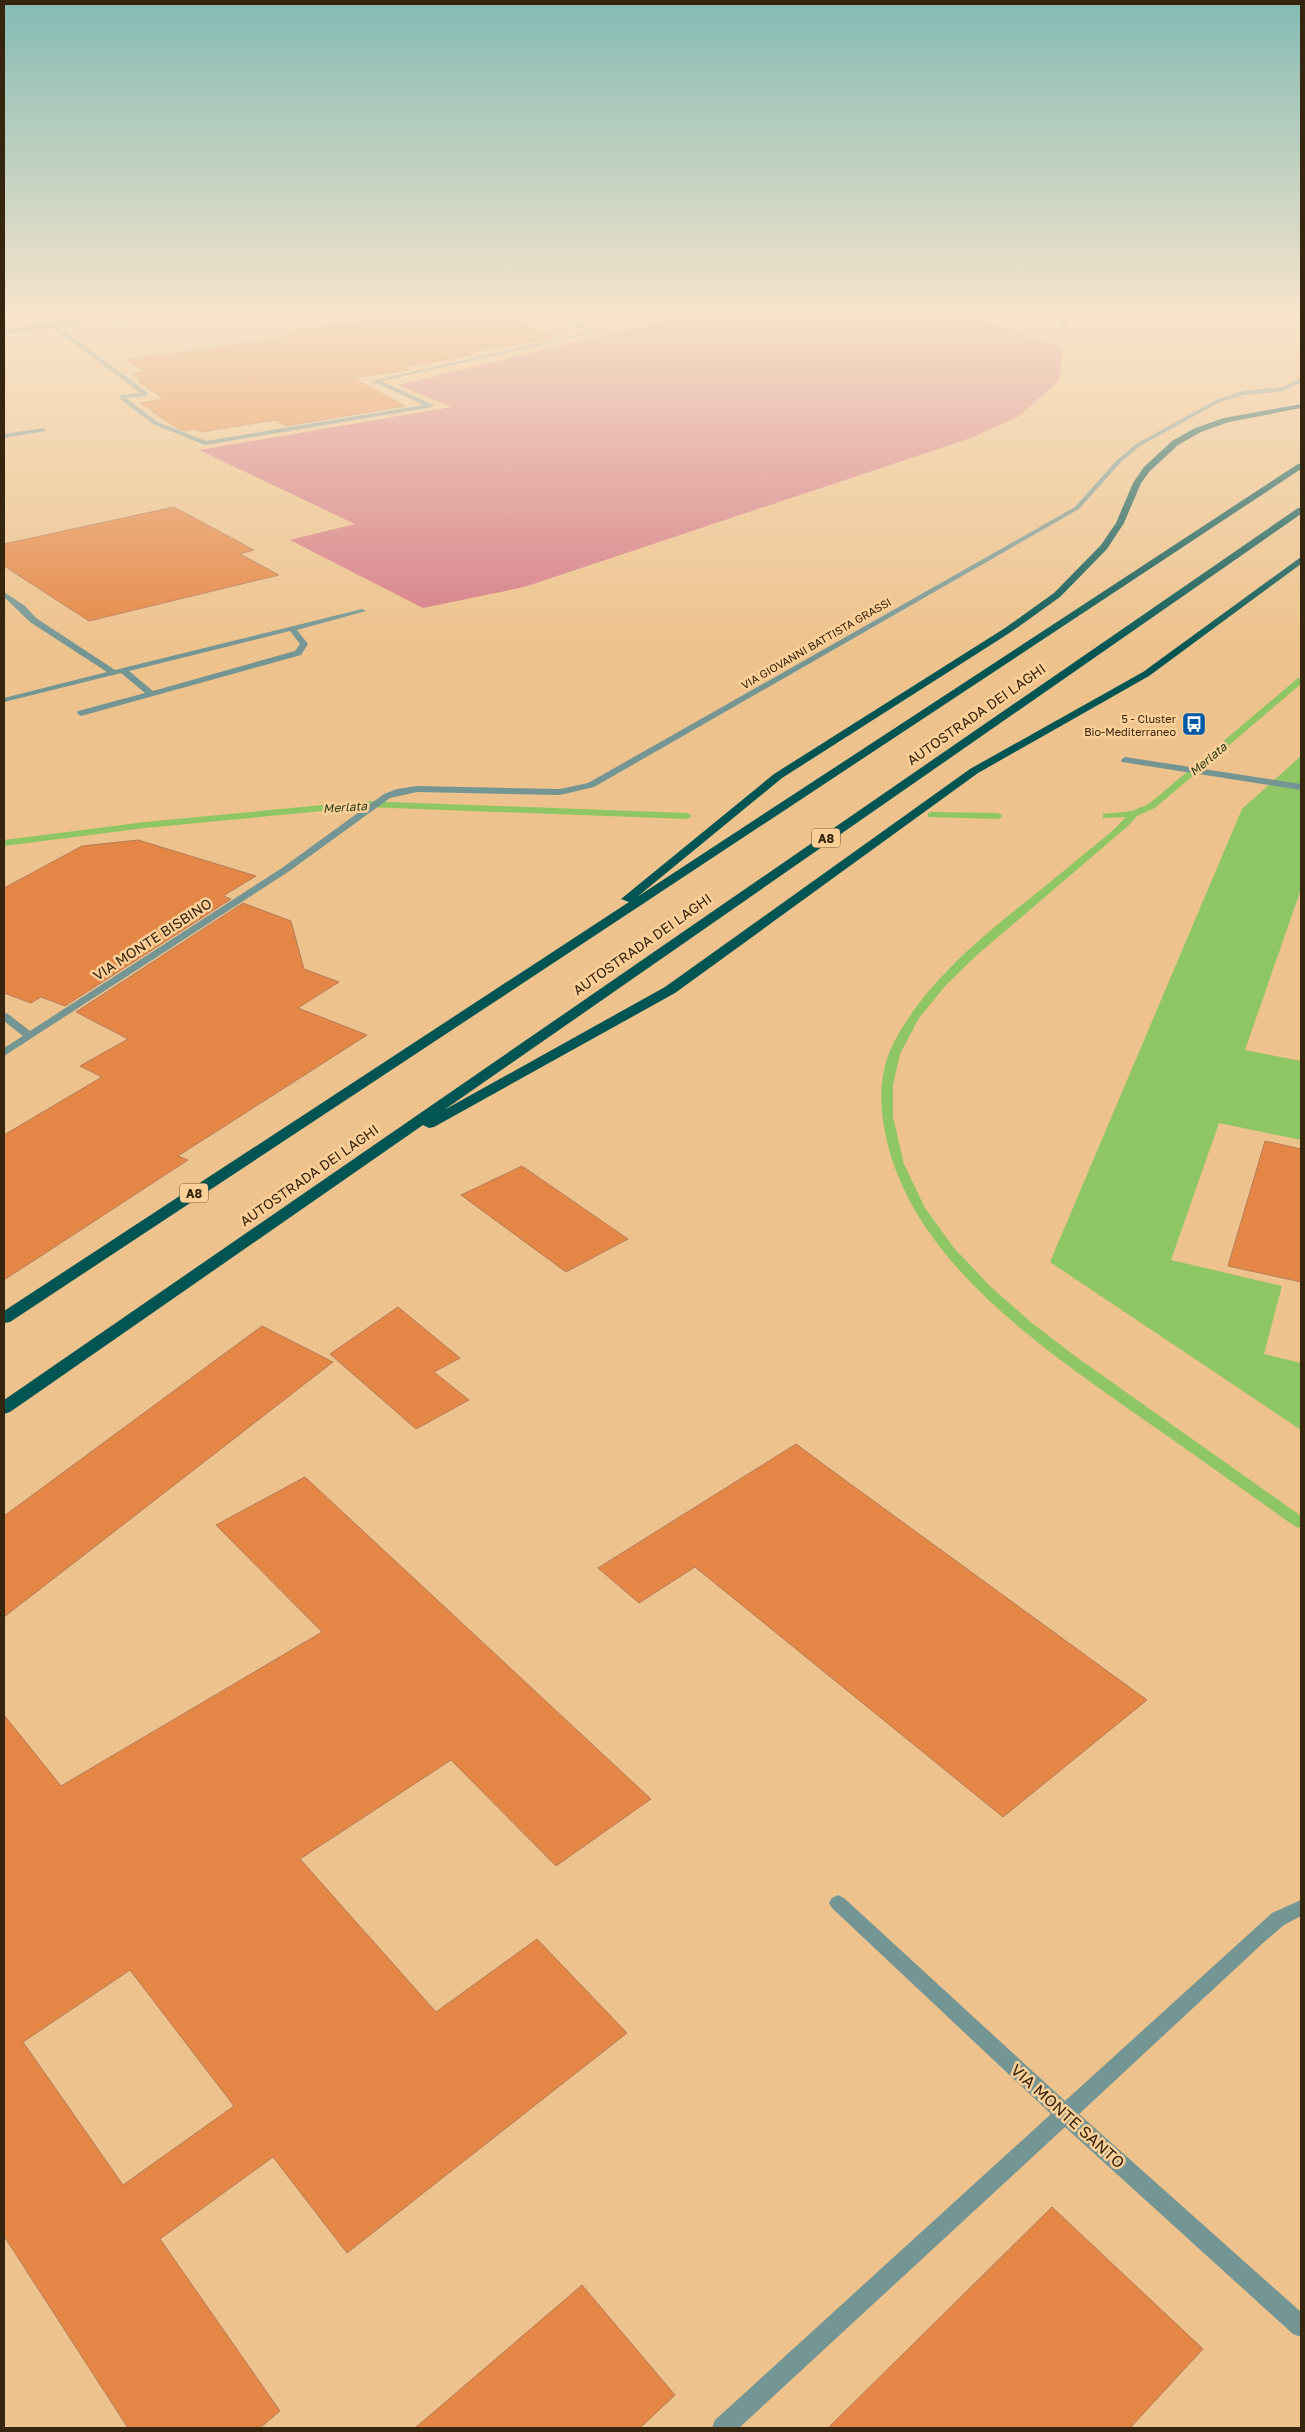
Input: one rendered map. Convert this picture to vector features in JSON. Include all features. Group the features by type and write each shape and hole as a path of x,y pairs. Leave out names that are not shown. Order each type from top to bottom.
{"highway":[{"path":"559,953 778,776 1008,630 1057,594 1074,580 1104,547 1120,523 1137,483 1152,464 1175,443 1198,430 1214,424"},
{"name":"AUTOSTRADA DEI LAGHI","path":"4,1318 1301,466"},
{"name":"AUTOSTRADA DEI LAGHI","path":"4,1408 1301,510"},
{"path":"351,1167 670,990 974,771 1146,674 1301,560"}],"street":[{"path":"159,424 205,443 318,424"},
{"name":"VIA GIOVANNI BATTISTA GRASSI","path":"315,849 387,796 397,792 418,789 560,792 591,785 1002,549 1065,516 1077,508 1119,461 1138,445 1175,424"},
{"path":"4,436 44,430"},
{"path":"4,594 22,608 33,620 114,673"},
{"path":"4,700 362,611"},
{"path":"82,713 298,653 304,644 292,629"},
{"path":"123,671 152,694"},
{"path":"1125,760 1301,787"},
{"name":"VIA MONTE BISBINO","path":"4,1053 315,849"},
{"path":"4,1016 30,1036"},
{"name":"VIA MONTE SANTO","path":"838,1903 1066,2115 1301,2326"},
{"path":"723,2428 825,2331 1066,2115 1257,1937 1278,1920 1301,1908"}],"shaded area":[{"path":"349,424 1000,424 971,438 524,587 423,608 290,540 355,524 199,450"},
{"path":"1301,756 1301,889 1245,1050 1301,1061 1301,1140 1219,1123 1171,1260 1282,1286 1264,1354 1301,1363 1301,1430 1050,1262 1242,809"}],"building":[{"path":"172,424 248,424 201,432 196,429 185,431"},
{"path":"174,507 254,550 240,554 279,575 89,621 4,566 4,544"},
{"path":"138,840 256,876 223,896 231,899 65,1006 41,997 31,1003 4,993 4,888 82,846"},
{"path":"243,903 291,921 304,969 339,982 298,1008 367,1035 178,1156 188,1160 4,1280 4,1135 102,1077 80,1066 128,1039 76,1012"},
{"path":"1265,1141 1301,1149 1301,1282 1228,1266"},
{"path":"522,1166 628,1239 566,1272 461,1195"},
{"path":"398,1307 460,1358 434,1372 469,1400 416,1429 330,1354"},
{"path":"262,1326 333,1362 4,1617 4,1516"},
{"path":"796,1444 1147,1700 1003,1817 695,1567 639,1603 598,1568"},
{"path":"305,1477 651,1799 556,1866 451,1760 300,1859 436,2012 537,1939 627,2033 347,2253 273,2157 160,2239 280,2411 260,2428 128,2428 4,2236 4,1715 61,1786 322,1632 216,1525","holes":["130,1970 234,2106 123,2185 23,2042"]},
{"path":"1052,2207 1203,2349 1130,2428 828,2428"},
{"path":"582,2285 675,2395 640,2428 415,2428"}],"waterway":[{"name":"Merlata","path":"1134,814 1152,806 1301,680"},
{"name":"Merlata","path":"4,843 145,825 365,804 687,816"},
{"name":"Merlata","path":"1106,816 1134,814"},
{"path":"1134,814 1125,824 973,953 942,983 915,1017 903,1035 894,1054 887,1085 887,1117 898,1164 919,1209 950,1250 987,1290 1070,1359 1301,1523"},
{"name":"Merlata","path":"931,815 998,816"}],"place":[{"name":"5 - Cluster Bio-Mediterraneo","path":"1194,724"}]}
